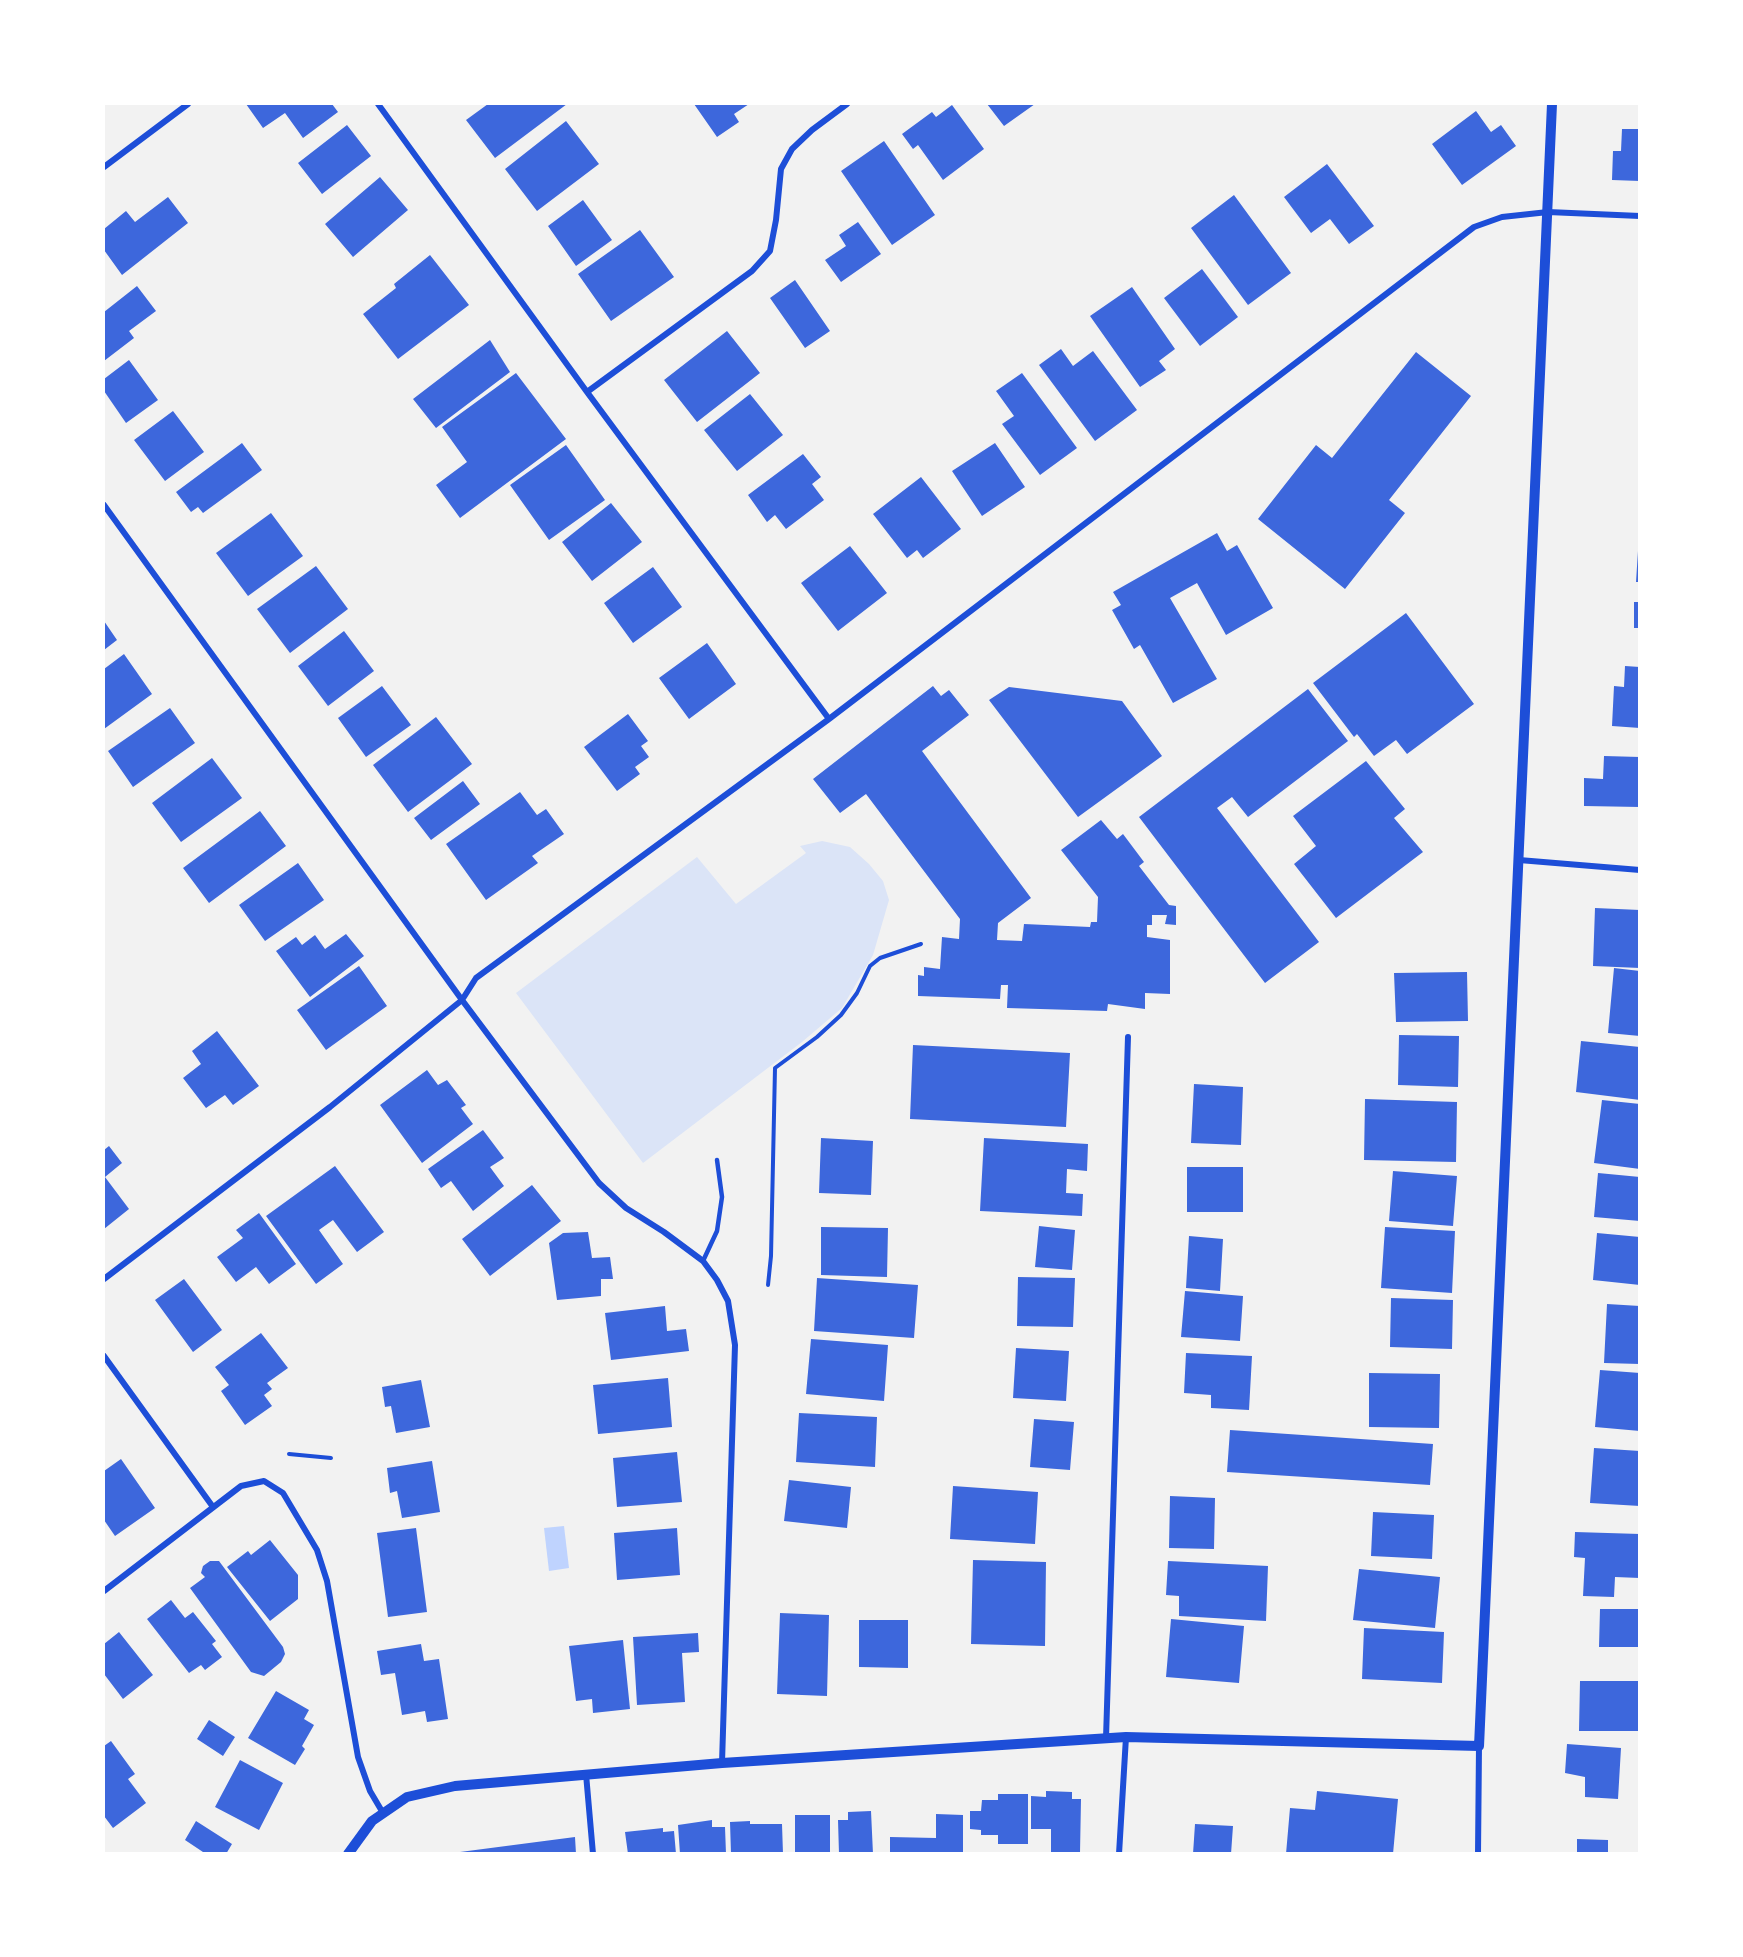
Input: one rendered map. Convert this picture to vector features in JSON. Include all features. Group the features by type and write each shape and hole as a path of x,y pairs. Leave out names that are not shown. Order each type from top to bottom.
{"street":[{"path":"104,167 188,104"},
{"path":"378,104 586,392 829,719"},
{"path":"586,392 752,271 770,251 776,220 781,169 792,148 847,104"},
{"path":"1478,1854 1479,1746 1552,104"},
{"path":"104,1279 330,1107 462,1000 476,978 829,719 1474,227 1502,217 1548,212 1640,216"},
{"path":"104,504 462,1000 599,1183 626,1208 703,1261 717,1280 728,1301 735,1345 722,1763"},
{"path":"1519,860 1640,870"},
{"path":"1106,1738 1128,1037"},
{"path":"104,1356 213,1507"},
{"path":"104,1592 241,1486 264,1481 283,1493 316,1550 327,1581 358,1756 370,1791 382,1813"},
{"path":"348,1854 372,1821 407,1797 455,1786 722,1763 1126,1737 1479,1746"},
{"path":"1119,1854 1126,1737"},
{"path":"586,1774 593,1854"}],"lane":[{"path":"703,1261 717,1231 722,1197 717,1160"}],"path":[{"path":"768,1285 771,1256 775,1068 817,1037 841,1015 870,966 880,958 921,944"},
{"path":"289,1454 331,1458"}],"shaded area":[{"path":"822,841 850,847 883,881 889,900 873,955 842,1008 802,1042 643,1163 516,993 697,857 736,904 806,853 800,846"}],"water":[{"path":"564,1526 569,1568 549,1571 544,1528"}],"building":[{"path":"246,104 332,104 338,112 303,138 285,113 263,128"},
{"path":"488,104 567,104 495,158 466,120"},
{"path":"694,104 749,104 734,114 739,122 717,137"},
{"path":"987,104 1035,104 1004,126"},
{"path":"952,105 984,149 943,180 918,145 913,149 902,134 932,112 936,117"},
{"path":"1476,111 1491,132 1501,125 1516,146 1462,185 1432,144"},
{"path":"566,121 599,164 537,211 505,169"},
{"path":"347,125 371,156 322,194 298,163"},
{"path":"1622,129 1640,129 1640,181 1612,180 1613,151 1621,151"},
{"path":"884,141 935,215 892,245 841,171"},
{"path":"1327,164 1374,226 1349,244 1330,219 1311,233 1284,197"},
{"path":"380,177 408,210 353,257 325,224"},
{"path":"1234,195 1291,273 1248,305 1191,228"},
{"path":"168,197 188,223 122,275 104,250 104,229 126,211 135,222"},
{"path":"583,200 612,240 576,266 548,226"},
{"path":"858,222 881,254 841,282 825,260 846,246 839,235"},
{"path":"640,230 674,277 611,321 578,274"},
{"path":"430,255 469,305 398,359 363,314 396,288 394,284"},
{"path":"1202,269 1238,317 1200,346 1164,298"},
{"path":"795,280 830,331 805,348 770,298"},
{"path":"137,286 156,311 129,331 134,338 104,361 104,312"},
{"path":"1132,287 1175,349 1159,361 1166,370 1140,387 1090,316"},
{"path":"727,331 760,373 697,422 664,380"},
{"path":"490,340 510,372 436,428 413,399"},
{"path":"1061,349 1073,366 1093,351 1137,410 1095,441 1039,365"},
{"path":"1416,352 1471,396 1389,500 1405,513 1345,589 1258,519 1316,445 1332,458"},
{"path":"129,360 158,400 126,423 104,391 104,379"},
{"path":"516,373 566,439 460,518 436,485 467,462 442,427"},
{"path":"1022,373 1077,448 1040,475 1002,424 1014,416 996,391"},
{"path":"750,394 783,435 737,471 704,430"},
{"path":"173,411 204,452 165,481 134,440"},
{"path":"242,443 262,470 203,513 198,507 191,512 176,492"},
{"path":"995,443 1025,487 982,516 952,471"},
{"path":"566,445 605,500 549,540 510,485"},
{"path":"803,454 821,477 812,484 824,500 786,529 775,515 767,522 748,495"},
{"path":"921,477 961,529 923,558 917,550 907,558 873,514"},
{"path":"611,503 642,542 592,581 562,542"},
{"path":"271,513 303,556 248,596 216,553"},
{"path":"1217,533 1227,551 1237,545 1273,608 1226,635 1197,583 1170,598 1217,679 1173,703 1140,645 1134,649 1112,610 1121,605 1113,592"},
{"path":"850,546 887,593 838,631 801,583"},
{"path":"1638,551 1640,551 1640,582 1636,582"},
{"path":"316,566 348,609 290,653 257,609"},
{"path":"653,567 682,607 633,643 604,603"},
{"path":"1634,602 1640,602 1640,628 1634,628"},
{"path":"1406,613 1474,704 1407,754 1396,740 1374,756 1357,734 1354,737 1313,683"},
{"path":"104,621 117,640 104,650"},
{"path":"344,631 374,671 328,706 298,666"},
{"path":"707,643 736,684 689,719 659,678"},
{"path":"124,654 152,694 104,729 104,669"},
{"path":"1625,666 1640,667 1640,728 1612,726 1614,686 1624,687"},
{"path":"382,686 411,725 366,757 338,718"},
{"path":"933,686 941,696 949,690 969,715 922,751 1031,898 998,923 997,940 1022,941 1024,924 1090,927 1091,922 1097,922 1098,897 1061,850 1101,820 1117,839 1123,834 1144,862 1139,866 1169,905 1176,906 1176,925 1165,924 1167,915 1152,915 1152,925 1147,925 1147,937 1170,940 1170,994 1145,993 1145,1009 1108,1004 1107,1011 1007,1008 1008,985 1001,985 1000,999 918,996 918,975 924,976 924,967 940,969 942,937 959,939 960,919 866,794 840,813 813,779"},
{"path":"1009,687 1122,701 1162,756 1078,817 989,700"},
{"path":"1308,689 1348,741 1248,817 1232,797 1217,808 1319,942 1265,983 1139,817"},
{"path":"170,708 195,743 133,787 108,751"},
{"path":"628,714 648,741 641,746 649,757 635,767 640,774 617,791 584,747"},
{"path":"436,717 472,764 408,812 373,765"},
{"path":"1604,756 1640,757 1640,807 1584,806 1584,778 1603,779"},
{"path":"212,758 242,798 181,842 152,803"},
{"path":"1366,761 1405,809 1394,818 1423,852 1336,918 1294,864 1316,846 1293,816"},
{"path":"463,781 480,804 431,840 414,818"},
{"path":"520,792 537,815 546,809 564,834 532,856 538,863 486,900 446,844"},
{"path":"260,811 286,846 209,903 183,868"},
{"path":"298,863 324,900 265,941 239,905"},
{"path":"1595,908 1640,910 1640,968 1593,966"},
{"path":"346,934 364,956 310,997 276,951 296,937 302,945 315,935 325,949"},
{"path":"359,966 387,1006 326,1050 297,1010"},
{"path":"1614,968 1640,971 1640,1036 1608,1033"},
{"path":"1467,972 1468,1021 1396,1022 1394,973"},
{"path":"217,1031 259,1086 233,1105 225,1095 206,1108 183,1078 201,1064 192,1051"},
{"path":"1399,1035 1459,1036 1458,1087 1398,1085"},
{"path":"1581,1041 1640,1047 1640,1100 1576,1092"},
{"path":"913,1045 1070,1053 1066,1127 910,1119"},
{"path":"427,1070 438,1085 447,1080 466,1105 461,1108 473,1124 422,1163 380,1105"},
{"path":"1194,1084 1243,1087 1241,1145 1191,1143"},
{"path":"1365,1099 1457,1102 1456,1162 1364,1160"},
{"path":"1602,1100 1640,1104 1640,1169 1594,1163"},
{"path":"483,1130 504,1158 490,1167 504,1186 473,1211 451,1181 441,1188 428,1169"},
{"path":"821,1138 873,1141 871,1195 819,1193"},
{"path":"984,1138 1088,1144 1087,1171 1067,1169 1066,1193 1083,1194 1082,1216 980,1211"},
{"path":"109,1146 122,1163 105,1177 129,1209 104,1229 104,1150"},
{"path":"335,1166 384,1232 357,1252 333,1220 319,1230 343,1264 316,1284 266,1216"},
{"path":"1187,1167 1243,1167 1243,1212 1187,1212"},
{"path":"1393,1171 1457,1176 1453,1226 1389,1221"},
{"path":"1598,1173 1640,1177 1640,1221 1594,1217"},
{"path":"532,1185 561,1221 490,1276 462,1239"},
{"path":"259,1213 296,1264 269,1284 256,1267 236,1282 217,1257 243,1238 236,1230"},
{"path":"1039,1226 1075,1230 1072,1270 1035,1267"},
{"path":"821,1227 888,1228 887,1277 821,1275"},
{"path":"1385,1227 1455,1231 1452,1293 1381,1288"},
{"path":"588,1232 592,1258 610,1257 613,1279 601,1279 601,1296 557,1300 549,1243 563,1233"},
{"path":"1597,1233 1640,1237 1640,1285 1593,1280"},
{"path":"1189,1236 1223,1239 1220,1291 1186,1288"},
{"path":"1018,1277 1075,1278 1073,1327 1017,1326"},
{"path":"817,1278 918,1285 914,1338 814,1331"},
{"path":"184,1279 222,1330 193,1352 155,1300"},
{"path":"1185,1291 1243,1296 1240,1341 1181,1337"},
{"path":"1391,1298 1453,1300 1452,1349 1390,1347"},
{"path":"1607,1304 1640,1306 1640,1364 1604,1363"},
{"path":"665,1306 667,1331 686,1329 689,1351 611,1360 605,1313"},
{"path":"261,1333 288,1368 267,1383 272,1389 264,1395 272,1406 245,1425 221,1391 229,1385 215,1367"},
{"path":"811,1339 888,1345 884,1401 806,1394"},
{"path":"1016,1348 1069,1351 1066,1401 1013,1398"},
{"path":"1186,1353 1252,1356 1249,1410 1211,1408 1211,1395 1184,1393"},
{"path":"1600,1370 1640,1373 1640,1431 1595,1427"},
{"path":"1369,1373 1440,1374 1439,1428 1369,1427"},
{"path":"668,1378 672,1427 598,1434 593,1385"},
{"path":"421,1380 430,1427 396,1433 391,1406 385,1407 382,1387"},
{"path":"799,1413 877,1417 875,1467 796,1462"},
{"path":"1034,1419 1074,1422 1070,1470 1030,1467"},
{"path":"1230,1430 1433,1444 1430,1485 1227,1472"},
{"path":"1594,1448 1640,1451 1640,1506 1590,1503"},
{"path":"677,1452 682,1502 617,1507 613,1458"},
{"path":"121,1459 155,1508 115,1536 104,1520 104,1471"},
{"path":"432,1461 440,1512 402,1518 397,1491 390,1493 387,1468"},
{"path":"789,1480 851,1487 847,1528 784,1521"},
{"path":"953,1486 1038,1492 1035,1544 950,1539"},
{"path":"1170,1496 1215,1498 1214,1549 1169,1548"},
{"path":"1373,1512 1434,1515 1432,1559 1371,1556"},
{"path":"416,1528 427,1612 388,1617 377,1533"},
{"path":"677,1528 680,1575 617,1580 614,1533"},
{"path":"1575,1532 1640,1534 1640,1578 1615,1577 1614,1597 1583,1596 1585,1558 1574,1557"},
{"path":"270,1540 298,1575 298,1599 270,1621 227,1567 248,1551 251,1555"},
{"path":"973,1560 1046,1562 1045,1646 971,1644"},
{"path":"210,1561 219,1561 283,1647 285,1654 281,1662 264,1676 251,1672 190,1588 205,1577 201,1573 203,1566"},
{"path":"1168,1561 1268,1566 1266,1621 1179,1616 1179,1596 1166,1595"},
{"path":"1359,1569 1440,1577 1435,1628 1353,1620"},
{"path":"171,1600 185,1618 193,1612 216,1641 212,1644 222,1657 205,1670 201,1665 189,1673 147,1619"},
{"path":"1600,1609 1640,1609 1640,1647 1599,1647"},
{"path":"780,1613 829,1615 827,1696 777,1694"},
{"path":"1171,1619 1244,1626 1239,1683 1166,1677"},
{"path":"859,1620 908,1620 908,1668 859,1667"},
{"path":"1364,1628 1444,1632 1442,1683 1362,1679"},
{"path":"119,1632 153,1675 123,1699 104,1674 104,1644"},
{"path":"698,1633 699,1652 682,1653 685,1702 637,1705 633,1637"},
{"path":"623,1640 630,1709 593,1713 592,1699 576,1701 569,1646"},
{"path":"421,1644 424,1661 439,1659 448,1719 427,1722 425,1711 402,1715 395,1673 381,1675 377,1651"},
{"path":"1580,1681 1640,1681 1640,1731 1579,1731"},
{"path":"276,1691 309,1710 304,1719 314,1725 302,1746 305,1749 295,1765 248,1738"},
{"path":"209,1720 235,1737 223,1756 197,1739"},
{"path":"111,1741 135,1774 128,1779 146,1803 113,1828 104,1816 104,1746"},
{"path":"1567,1744 1621,1748 1618,1799 1585,1797 1585,1777 1565,1773"},
{"path":"240,1760 283,1783 259,1830 215,1807"},
{"path":"1046,1791 1072,1792 1072,1799 1081,1799 1080,1853 1051,1853 1051,1829 1031,1829 1031,1796 1046,1797"},
{"path":"1317,1791 1398,1799 1393,1854 1286,1854 1290,1808 1315,1810"},
{"path":"998,1794 1028,1794 1028,1844 998,1844 998,1835 981,1835 981,1830 970,1829 970,1811 981,1811 982,1800 998,1800"},
{"path":"871,1811 873,1854 839,1854 838,1820 848,1820 848,1812"},
{"path":"936,1814 963,1815 963,1854 890,1854 890,1837 936,1838"},
{"path":"795,1815 830,1815 830,1854 795,1854"},
{"path":"712,1820 712,1827 725,1827 726,1854 680,1854 678,1825"},
{"path":"196,1821 232,1844 226,1854 206,1854 185,1840"},
{"path":"750,1821 750,1824 782,1824 783,1854 731,1854 730,1822"},
{"path":"1195,1824 1233,1826 1231,1854 1193,1854"},
{"path":"663,1828 663,1832 674,1831 676,1854 628,1854 625,1832"},
{"path":"575,1837 576,1854 460,1854 460,1852"},
{"path":"1577,1839 1608,1840 1608,1854 1577,1854"}]}
